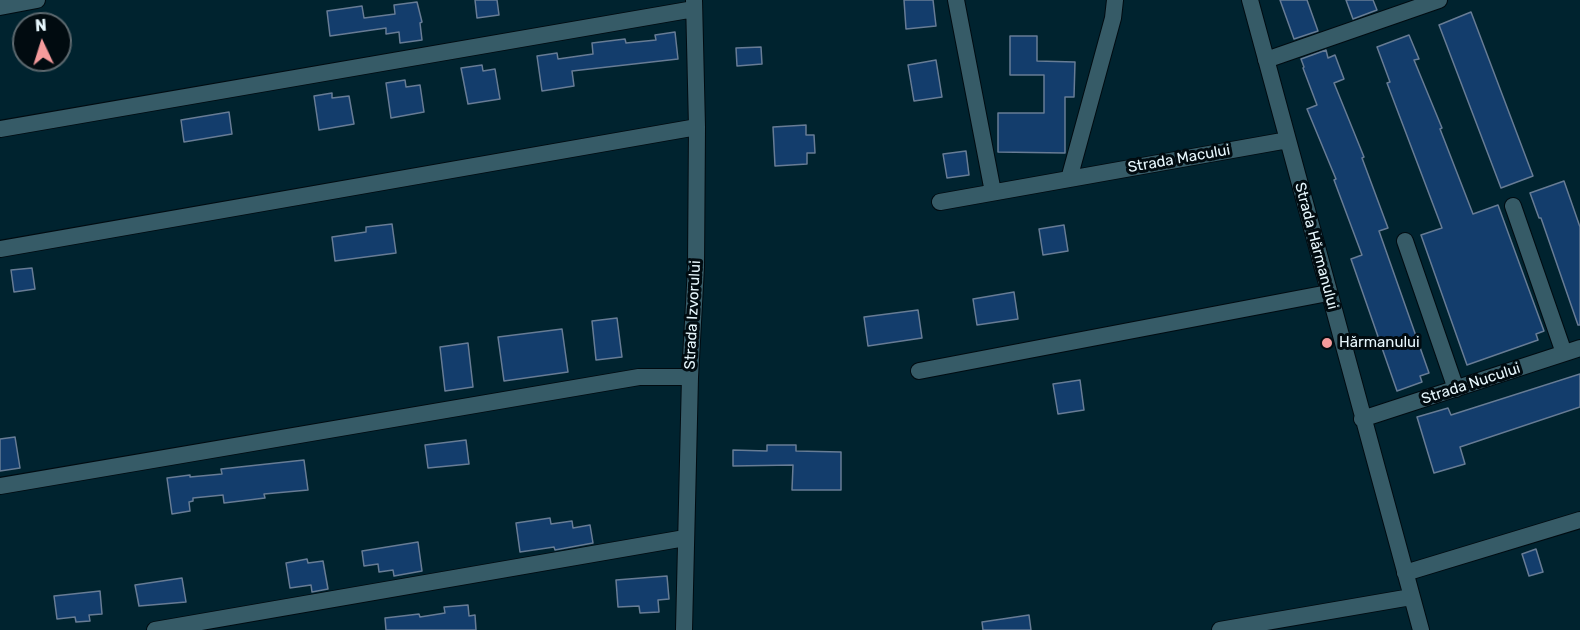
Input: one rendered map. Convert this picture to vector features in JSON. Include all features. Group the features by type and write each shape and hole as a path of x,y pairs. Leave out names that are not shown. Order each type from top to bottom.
{"street":[{"path":"0,7 37,0"},
{"path":"956,0 993,192"},
{"path":"1069,178 1113,18 1115,0"},
{"name":"Strada Hărmanului","path":"1250,0 1420,630"},
{"path":"1266,60 1438,0"},
{"path":"0,129 694,4"},
{"name":"Strada Izvorului","path":"684,630 690,377 696,267 697,127 694,4"},
{"path":"0,249 697,127"},
{"name":"Strada Macului","path":"940,202 1288,140"},
{"path":"1514,206 1572,351"},
{"path":"1405,241 1456,389"},
{"path":"919,371 1328,293"},
{"name":"Strada Nucului","path":"1362,419 1572,351"},
{"path":"0,486 639,377 690,377"},
{"path":"1406,573 1580,520"},
{"path":"155,630 685,538"},
{"path":"1220,630 1411,597"}],"building":[{"path":"475,0 497,0 499,15 477,18"},
{"path":"904,0 933,0 936,26 906,29"},
{"path":"1280,0 1307,0 1318,31 1294,39"},
{"path":"1346,0 1373,0 1377,10 1353,19"},
{"path":"417,2 422,22 420,23 422,40 400,43 399,32 386,34 386,28 330,36 327,11 362,6 364,18 395,14 394,5"},
{"path":"1471,12 1533,176 1501,188 1439,25"},
{"path":"675,32 678,59 572,71 574,86 542,91 537,56 557,53 558,59 593,54 592,43 625,39 626,43 656,40 655,35"},
{"path":"1409,35 1419,59 1414,60 1442,128 1440,129 1473,214 1498,205 1544,331 1536,334 1538,340 1467,365 1421,235 1442,228 1387,83 1390,82 1377,47"},
{"path":"1010,36 1037,36 1037,61 1075,62 1074,97 1065,97 1065,153 998,152 998,113 1044,113 1044,75 1010,75"},
{"path":"761,47 762,64 737,66 736,48"},
{"path":"1326,50 1328,58 1335,55 1344,79 1334,83 1364,157 1362,158 1388,228 1379,231 1429,373 1420,376 1422,382 1397,391 1351,259 1362,255 1334,180 1336,179 1307,109 1317,105 1301,59"},
{"path":"936,60 942,97 914,101 908,65"},
{"path":"482,65 483,71 495,69 500,99 468,104 461,68"},
{"path":"405,80 406,87 420,85 424,112 391,118 386,83"},
{"path":"332,93 332,98 349,96 354,124 319,130 314,96"},
{"path":"229,112 232,134 184,142 181,120"},
{"path":"806,125 806,135 814,135 815,153 807,153 807,164 775,166 773,127"},
{"path":"966,151 969,175 947,178 943,154"},
{"path":"1564,181 1580,227 1580,325 1578,325 1530,193"},
{"path":"392,224 396,253 335,261 332,237 366,232 366,227"},
{"path":"1064,225 1068,251 1043,255 1039,229"},
{"path":"32,268 35,289 14,292 11,270"},
{"path":"1014,292 1018,319 977,325 973,299"},
{"path":"918,310 922,338 868,346 864,317"},
{"path":"617,318 622,357 596,360 592,321"},
{"path":"562,329 568,372 504,381 498,337"},
{"path":"468,343 473,387 445,391 440,347"},
{"path":"1580,374 1580,407 1460,447 1465,464 1434,473 1417,417 1448,408 1451,415"},
{"path":"1080,380 1084,410 1058,414 1053,384"},
{"path":"15,437 20,468 0,471 0,439"},
{"path":"466,440 469,464 428,468 425,445"},
{"path":"767,445 796,445 796,451 841,452 841,490 792,490 793,465 733,466 733,450 767,451"},
{"path":"304,460 308,490 264,494 265,498 224,503 223,495 193,498 193,501 189,502 190,511 172,514 167,478 222,474 221,469"},
{"path":"550,518 551,524 572,521 573,528 590,525 593,543 555,550 554,547 520,552 516,523"},
{"path":"418,542 422,571 394,576 393,570 379,572 378,564 364,566 362,551"},
{"path":"1536,549 1543,572 1529,576 1522,554"},
{"path":"307,559 308,563 323,561 328,589 312,592 311,585 290,588 286,563"},
{"path":"667,576 669,599 658,600 659,612 640,613 639,606 618,607 616,580"},
{"path":"182,578 186,602 139,606 135,585"},
{"path":"100,591 102,614 89,615 90,621 76,622 75,617 57,619 54,596"},
{"path":"468,605 469,616 475,615 476,630 386,630 385,618 419,614 420,617 445,613 444,607"},
{"path":"1029,615 1031,630 983,630 982,622"}],"place":[{"name":"Hărmanului","path":"1327,343"}]}
